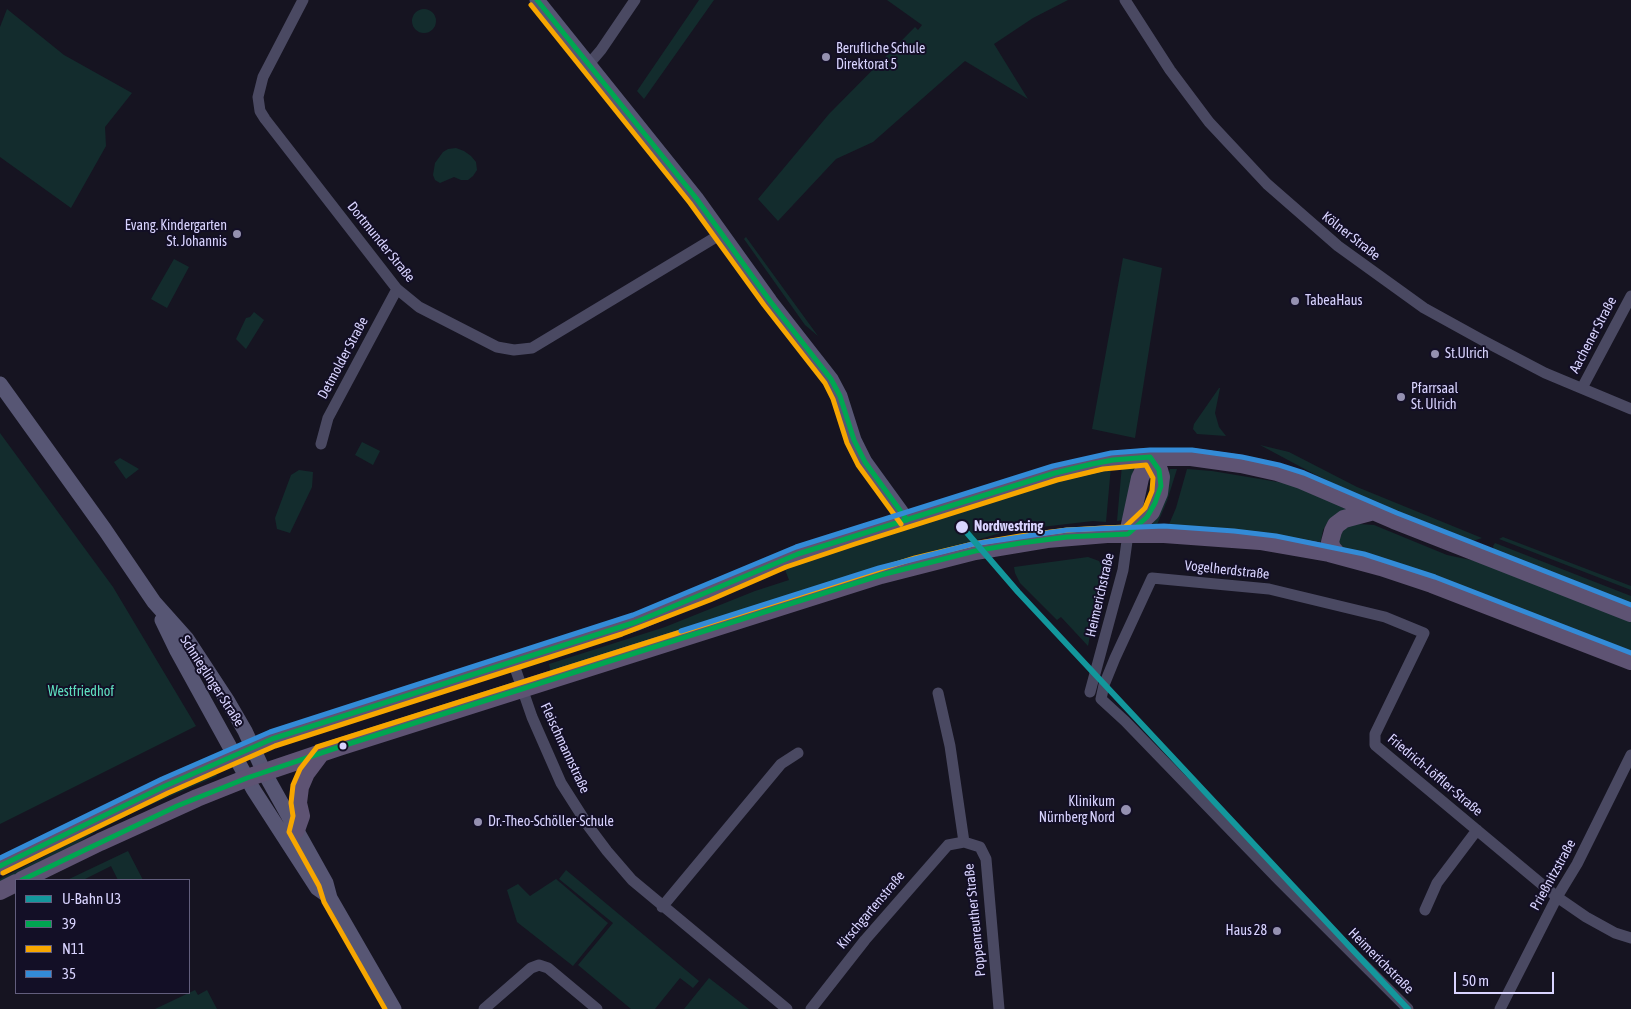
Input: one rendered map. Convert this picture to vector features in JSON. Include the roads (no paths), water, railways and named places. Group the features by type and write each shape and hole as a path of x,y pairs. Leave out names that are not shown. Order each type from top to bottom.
{"main road":[{"path":"537,0 696,198 770,301 831,379 840,396 858,450 907,520"},
{"name":"Schnieglinger Straße","path":"0,384 105,530 154,602 190,644 236,713 264,772 326,883 330,898 394,1009"},
{"path":"1128,534 1151,512 1159,493 1161,477 1159,470 1150,457"},
{"path":"0,866 136,800 234,755 281,736 636,622 791,557 1064,471 1108,461 1150,457 1191,457 1241,464 1302,480 1374,511 1631,614"},
{"path":"1338,555 1330,542 1336,525 1344,519 1374,511"},
{"path":"24,879 176,806 264,772 873,578 931,562 1030,542 1067,537 1128,534 1203,536 1260,541 1338,555 1399,572 1631,661"},
{"name":"Schnieglinger Straße","path":"154,602 177,651 247,778 317,888 330,898"},
{"path":"296,830 301,816 298,797 300,787 306,774 321,753"},
{"path":"0,891 15,884"}],"street":[{"name":"Dortmunder Straße","path":"303,0 263,77 258,97 260,111 264,120 397,289 419,306 497,347 514,350 532,348 721,234"},
{"path":"588,64 601,50 635,0"},
{"name":"Kölner Straße","path":"1125,0 1170,70 1209,122 1246,164 1310,223 1362,264 1424,308 1524,363 1631,409"},
{"name":"Detmolder Straße","path":"320,444 328,418 397,289"},
{"name":"Aachener Straße","path":"1582,388 1631,296"},
{"name":"Heimerichstraße","path":"1090,692 1123,570 1128,534"},
{"name":"Vogelherdstraße","path":"1101,699 1104,685 1115,658 1152,578 1269,589 1386,617 1424,633"},
{"name":"Friedrich-Löffler-Straße","path":"1424,633 1375,734 1375,745 1557,897 1586,917 1615,933 1631,938"},
{"name":"Fleischmannstraße","path":"513,662 542,739 562,783 589,827 632,880 662,907 787,1009"},
{"path":"938,693 950,746 964,842"},
{"name":"Heimerichstraße","path":"1101,699 1125,720 1279,880 1408,1009"},
{"path":"662,907 781,764 798,753"},
{"name":"Prießnitzstraße","path":"1500,1009 1557,897 1577,864 1631,755"},
{"name":"Friedrich-Löffler-Straße","path":"1424,910 1437,883 1477,830"},
{"name":"Kirschgartenstraße","path":"810,1009 865,940 948,845 964,842"},
{"name":"Poppenreuther Straße","path":"964,842 980,847 986,859 999,1009"},
{"path":"484,1009 532,968 539,965 548,968 597,1009"}],"metro line":[{"name":"U3","path":"962,527 1018,592 1408,1009"}],"place":[{"name":"Berufliche Schule Direktorat 5","path":"826,57"},
{"name":"Evang. Kindergarten St. Johannis","path":"237,234"},
{"name":"TabeaHaus","path":"1295,301"},
{"name":"St.Ulrich","path":"1435,354"},
{"name":"Pfarrsaal St. Ulrich","path":"1401,397"},
{"name":"Nordwestring","path":"962,527"},
{"name":"Klinikum Nürnberg Nord","path":"1126,810"},
{"name":"Dr.-Theo-Schöller-Schule","path":"478,822"},
{"name":"Haus 28","path":"1277,931"}],"park label":[{"name":"Westfriedhof","path":"81,692"}]}
